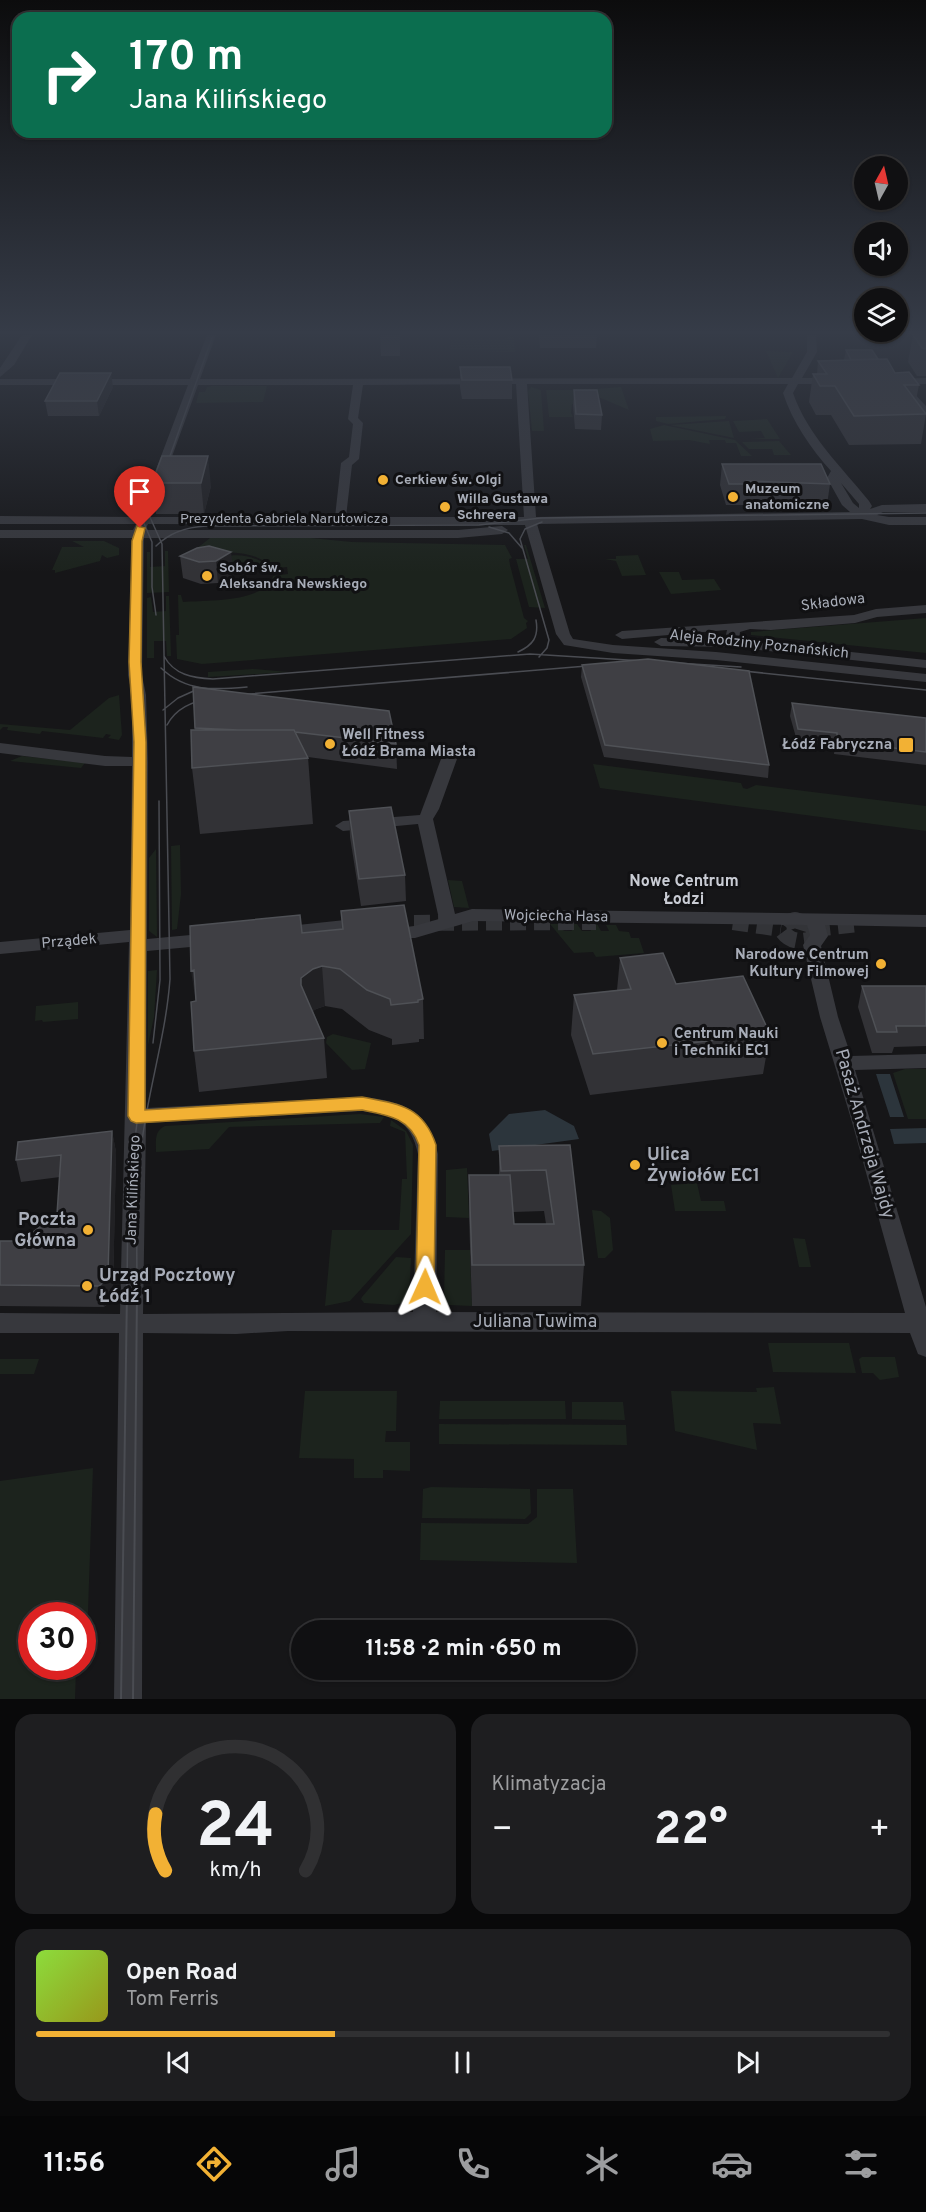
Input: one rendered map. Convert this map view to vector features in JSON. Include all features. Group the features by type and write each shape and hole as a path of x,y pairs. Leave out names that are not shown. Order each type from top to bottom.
{"street":[{"name":"Jana Kilińskiego","path":"128,1699 131,1323 140,762 139,695 135,675 138,534 182,414"},
{"path":"340,521 347,463 354,459 358,423 353,419 354,414"},
{"path":"522,414 531,521"},
{"path":"798,414 836,472 833,478 848,505 862,515"},
{"name":"Prezydenta Gabriela Narutowicza","path":"0,520 531,521 862,515 886,509 926,508"},
{"name":"Prezydenta Gabriela Narutowicza","path":"862,515 889,521 926,521"},
{"name":"Prezydenta Gabriela Narutowicza","path":"0,534 465,534 502,530 531,521"},
{"name":"Aleja Rodziny Poznańskich","path":"531,521 563,634 569,642 926,678"},
{"name":"Składowa","path":"622,635 855,619 876,613 926,609"},
{"path":"731,642 734,630 743,625"},
{"name":"Aleja Rodziny Poznańskich","path":"588,645 613,642 731,642 926,664"},
{"path":"0,748 105,761 140,762"},
{"path":"448,922 425,819 431,809 449,759"},
{"path":"343,826 425,819"},
{"name":"Wojciecha Hasa","path":"390,923 262,940 415,932 472,915 926,921"},
{"name":"Pasaż Andrzeja Wajdy","path":"815,921 819,936 812,945 828,1017 922,1323 926,1347"},
{"path":"138,941 228,943"},
{"name":"Prządek","path":"0,948 138,941"},
{"path":"844,1063 926,1061"},
{"path":"136,1116 362,1104 395,1110 409,1116 422,1130 428,1154 424,1322"},
{"name":"Juliana Tuwima","path":"0,1323 922,1323"}],"shaded area":[{"path":"530,414 543,414 544,431 532,431"},
{"path":"549,414 572,414 573,417 549,417"},
{"path":"726,416 725,419 668,424 656,421 656,417"},
{"path":"767,419 780,439 750,439 765,438 761,431 739,432 733,421"},
{"path":"729,421 734,438 670,425"},
{"path":"664,425 735,440 752,456 741,456 736,443 726,443 725,440 709,440 710,444 689,440 653,441 650,429"},
{"path":"779,441 791,455 774,455 772,449 749,449 742,442"},
{"path":"210,538 311,538 352,542 505,545 512,558 509,559 510,565 524,618 528,621 527,628 511,639 202,664 177,659 178,595 181,595 183,602 247,596 268,585 273,576 288,574 287,567 253,570 254,563 207,561 240,555 271,567 254,556 233,552 191,553"},
{"path":"72,541 104,541 119,548 119,555 107,558 102,555 100,561 55,573 55,570 52,570 62,547 84,547"},
{"path":"524,545 526,545 545,608 529,607 516,559 528,559"},
{"path":"165,551 168,551 169,592 147,593 147,552 150,552 150,567 165,566"},
{"path":"638,555 646,575 622,576 616,561 605,559 616,559 616,556"},
{"path":"659,572 679,572 682,580 714,579 721,590 671,594"},
{"path":"166,596 169,596 171,656 167,656 166,641 154,641 154,658 147,658 147,598 151,597 153,612 166,611"},
{"path":"926,618 926,653 751,635 751,632"},
{"path":"253,669 289,672 208,677 208,672"},
{"path":"119,695 122,735 119,740 108,738 111,735 106,734 103,738 42,731 40,734 7,730 8,727 0,730 0,724 70,730 109,698"},
{"path":"22,756 85,763 81,768 10,761"},
{"path":"593,764 741,783 743,788 747,789 756,785 926,806 926,831 600,788"},
{"path":"180,845 181,894 177,929 172,930 171,846"},
{"path":"156,849 157,937 149,931 149,858"},
{"path":"448,880 462,881 469,908 454,907"},
{"path":"550,924 558,924 564,931 572,931 568,924 577,924 582,931 591,931 587,924 597,924 601,931 609,931 606,925 616,925 619,931 629,932 631,938 639,938 644,953 596,957 593,952 574,953"},
{"path":"157,970 154,1017 148,1045 148,971"},
{"path":"78,1002 78,1019 35,1021 36,1006"},
{"path":"333,1034 371,1043 365,1069 352,1070 326,1043 327,1037"},
{"path":"905,1069 926,1069 926,1119 908,1119 893,1073"},
{"path":"876,1074 890,1074 904,1117 890,1117"},
{"path":"545,1110 574,1126 579,1139 492,1151 489,1134 509,1114"},
{"path":"360,1114 384,1117 380,1123 229,1127 209,1149 156,1152 157,1134 165,1126"},
{"path":"391,1120 406,1131 413,1145 411,1234 350,1301 325,1306 332,1230 399,1230 402,1179 407,1179 405,1132 390,1126"},
{"path":"926,1128 926,1143 894,1144 890,1129"},
{"path":"467,1168 469,1218 446,1217 446,1170"},
{"path":"697,1183 701,1201 724,1201 726,1211 675,1211 671,1185"},
{"path":"592,1210 601,1211 610,1218 613,1250 605,1258 598,1258"},
{"path":"793,1238 805,1239 811,1267 799,1267"},
{"path":"445,1250 474,1250 470,1255 472,1306 449,1305 444,1300"},
{"path":"396,1257 411,1258 409,1297 406,1302 394,1305 364,1303 362,1297"},
{"path":"768,1343 849,1343 856,1373 773,1372"},
{"path":"862,1357 895,1357 899,1377 880,1380 873,1373 862,1373 859,1359"},
{"path":"0,1359 39,1359 34,1374 0,1374"},
{"path":"774,1387 781,1424 753,1423 757,1450 675,1431 671,1391 757,1392 756,1388"},
{"path":"305,1391 397,1391 396,1431 386,1431 385,1442 410,1442 410,1471 383,1470 383,1478 354,1478 354,1459 299,1458"},
{"path":"440,1401 565,1401 566,1419 439,1419"},
{"path":"572,1402 623,1402 625,1420 572,1419"},
{"path":"439,1424 626,1425 627,1445 439,1444"},
{"path":"93,1468 88,1602 18,1602 18,1680 76,1680 75,1699 0,1699 0,1481"},
{"path":"431,1487 530,1489 531,1513 525,1519 422,1518 423,1489"},
{"path":"537,1489 573,1489 577,1563 420,1560 421,1523 528,1524 537,1517"}],"building":[{"path":"853,414 916,414 854,416"},
{"path":"162,456 208,456 201,483 152,483"},
{"path":"722,464 821,464 830,484 747,481 748,484 729,484"},
{"path":"209,546 231,552 216,561 199,562 180,556 197,548"},
{"path":"648,659 749,671 769,765 605,745 582,665"},
{"path":"193,687 389,711 396,744 295,732 294,730 195,728"},
{"path":"792,703 926,718 926,752 837,741 837,733 798,729"},
{"path":"191,730 294,730 308,758 192,768"},
{"path":"391,807 405,875 359,879 349,811"},
{"path":"404,905 423,999 418,1002 391,1005 390,999 367,990 340,969 322,966 313,969 301,978 301,985 324,1038 194,1051 191,1002 196,1001 194,970 191,971 190,926 300,915 302,933 343,929 341,911"},
{"path":"663,953 676,984 743,976 770,1034 593,1054 574,995 631,989 620,958"},
{"path":"862,986 926,986 926,1026 896,1026 897,1032 877,1032"},
{"name":"Poczta Główna","path":"112,1131 108,1275 110,1277 99,1286 0,1285 0,1241 21,1241 57,1214 61,1155 16,1160 18,1142"},
{"path":"570,1145 584,1265 472,1265 469,1175 510,1175 514,1224 554,1224 546,1170 501,1171 499,1146"}],"tunnel":[{"path":"795,920 811,925 815,932 811,939 802,941 794,940 781,929 785,923 795,920"},
{"path":"390,923 596,922"},
{"path":"733,922 781,929"},
{"path":"814,929 858,924"}],"tram line":[{"path":"161,542 149,515 185,414"},
{"path":"161,542 179,531 206,526 479,525 541,518 926,513"},
{"path":"143,521 152,542 152,587 156,615"},
{"path":"541,655 547,648 549,640 520,539 525,529 542,522"},
{"path":"489,527 509,533 522,548"},
{"path":"156,546 161,542"},
{"path":"161,542 164,656"},
{"path":"518,652 534,640 537,631 536,620"},
{"path":"164,656 173,667 185,674 213,679 541,655"},
{"path":"541,655 741,667"},
{"path":"164,656 164,671"},
{"path":"237,695 599,665"},
{"path":"161,668 164,671"},
{"path":"734,670 926,690"},
{"path":"164,671 180,682 201,688 247,687"},
{"path":"164,671 165,708"},
{"path":"165,708 178,698 198,689"},
{"path":"167,725 175,714 185,707 210,698"},
{"path":"137,1291 140,1160 170,979 165,708"},
{"path":"153,1043 160,980 159,801"},
{"path":"127,1292 128,1194 140,1099"},
{"path":"121,1699 127,1291"},
{"path":"133,1699 137,1291"}],"place":[{"name":"Cerkiew św. Olgi","path":"383,480"},
{"name":"Muzeum anatomiczne","path":"733,497"},
{"name":"Willa Gustawa Schreera","path":"445,507"},
{"name":"Sobór św. Aleksandra Newskiego","path":"207,576"},
{"name":"Well Fitness Łódź Brama Miasta","path":"330,744"},
{"name":"Łódź Fabryczna","path":"906,745"},
{"name":"Narodowe Centrum Kultury Filmowej","path":"881,964"},
{"name":"Centrum Nauki i Techniki EC1","path":"662,1043"},
{"name":"Ulica Żywiołów EC1","path":"635,1165"},
{"name":"Poczta Główna","path":"88,1230"},
{"name":"Urząd Pocztowy Łódź 1","path":"87,1286"}],"district":[{"name":"Nowe Centrum Łodzi","path":"684,891"}],"route":[{"path":"140,528 137,541 135,662 139,695 140,742 136,1116 362,1104 378,1105 409,1116 422,1130 428,1145 425,1287"}]}
